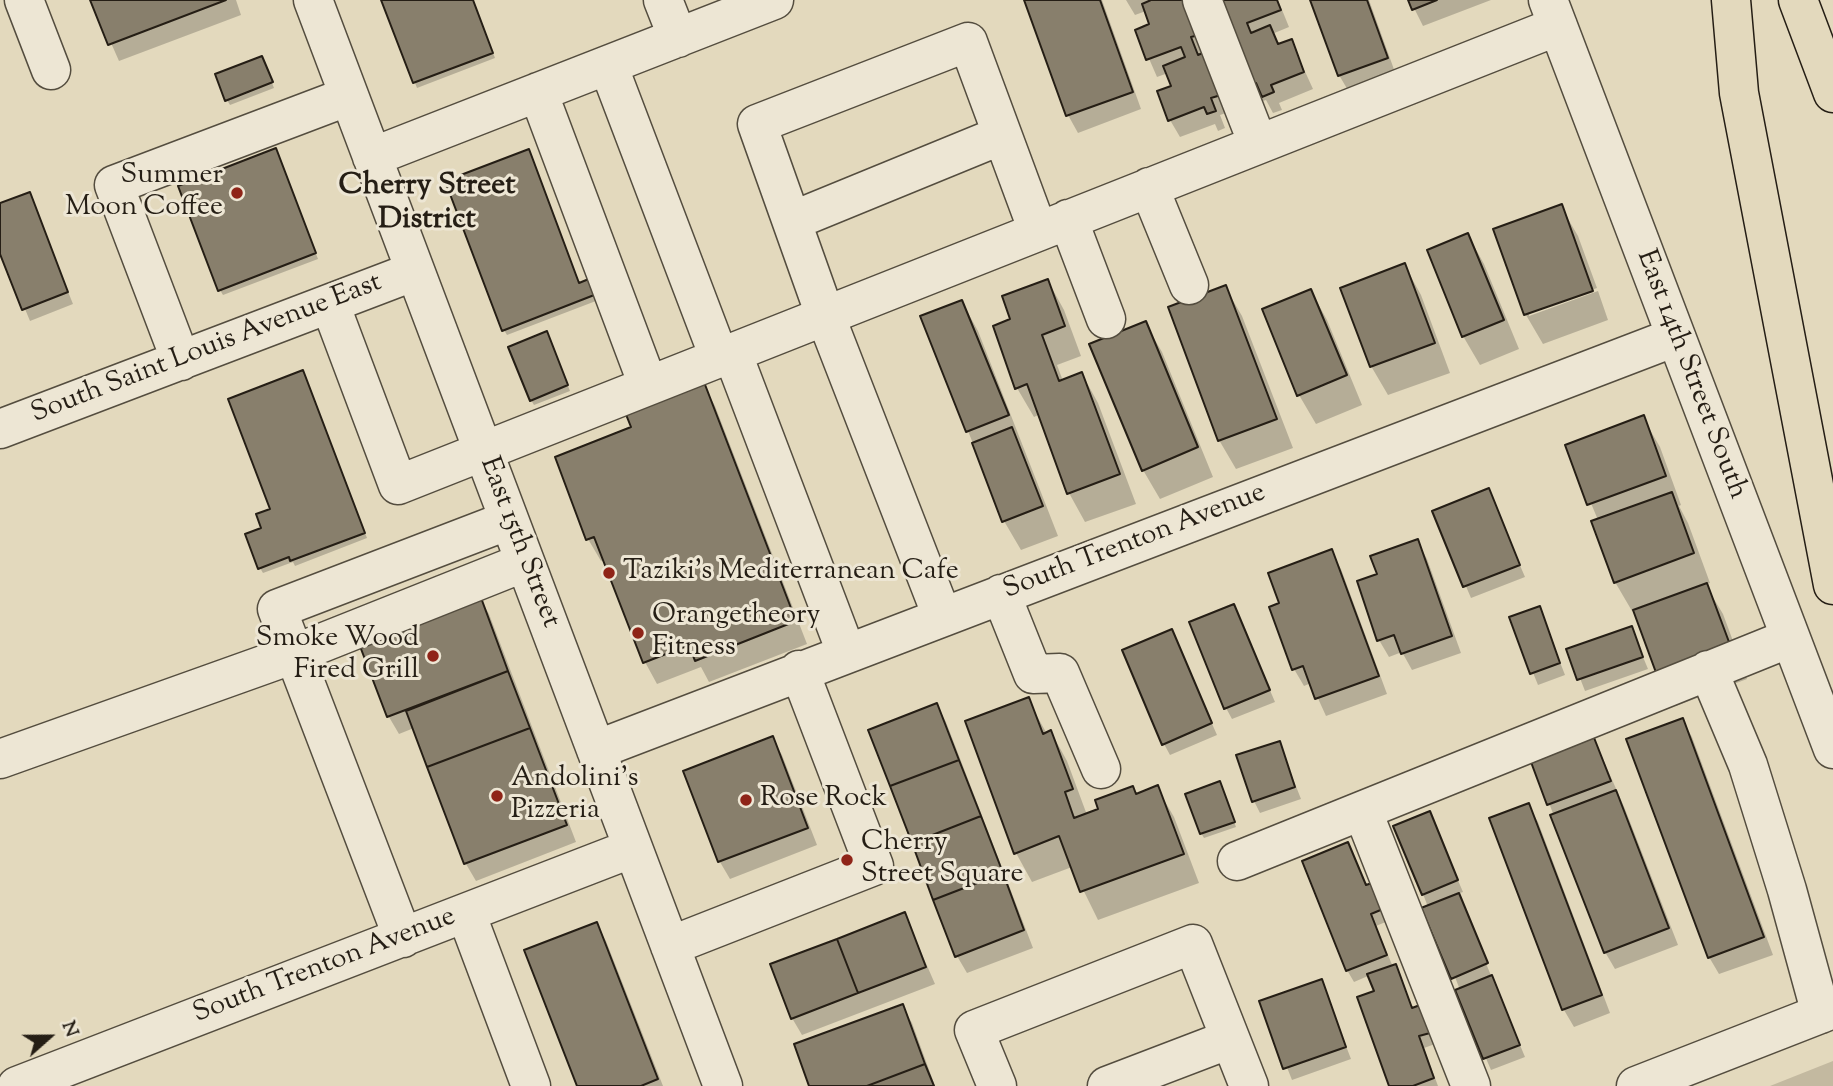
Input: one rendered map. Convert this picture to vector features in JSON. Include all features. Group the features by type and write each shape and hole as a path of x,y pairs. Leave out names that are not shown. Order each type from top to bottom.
{"highway":[{"path":"1731,0 1739,93 1833,585"},
{"path":"1798,0 1833,93"}],"street":[{"path":"24,0 51,70"},
{"name":"East 15th Street","path":"313,0 723,1086"},
{"path":"663,0 678,37"},
{"path":"372,158 774,0"},
{"path":"1202,0 1258,144"},
{"path":"330,304 398,485 1258,144 1553,13"},
{"name":"East 14th Street South","path":"1553,13 1833,749"},
{"path":"942,616 825,315 757,124 968,42 1002,135 1106,319"},
{"path":"608,65 846,652"},
{"path":"538,92 648,385"},
{"path":"181,361 114,185 349,96"},
{"path":"792,221 1002,135"},
{"path":"1149,187 1189,285"},
{"name":"South Saint Louis Avenue East","path":"0,429 415,271"},
{"name":"South Trenton Avenue","path":"596,750 846,652 1675,337"},
{"path":"403,938 277,609 509,520"},
{"path":"0,760 294,654 525,562"},
{"path":"1000,594 1033,674 1060,673 1101,769"},
{"path":"1237,862 1790,638"},
{"path":"670,946 874,866 799,670"},
{"path":"1636,1086 1827,1011 1748,765 1708,670"},
{"path":"1363,812 1471,1086"},
{"name":"South Trenton Avenue","path":"18,1086 633,848"},
{"path":"466,913 531,1086"},
{"path":"997,1086 974,1030 1193,944 1249,1086"},
{"path":"1107,1086 1230,1039"}],"shaded area":[{"path":"1833,1061 1833,1086 1770,1086"}],"building":[{"path":"90,0 226,0 108,45"},
{"path":"381,0 473,0 493,53 413,83"},
{"path":"1024,0 1100,0 1133,92 1066,116"},
{"path":"1151,0 1186,0 1199,35 1191,37 1198,55 1205,52 1221,95 1211,98 1216,111 1207,114 1204,107 1168,121 1157,91 1171,86 1163,66 1185,57 1181,47 1146,60 1135,30 1149,24 1142,4"},
{"path":"1215,0 1277,0 1281,10 1247,23 1251,33 1270,25 1278,44 1292,39 1304,72 1271,85 1274,92 1262,97 1256,83 1248,86"},
{"path":"1310,0 1367,0 1388,58 1338,76"},
{"path":"1408,0 1437,0 1412,10"},
{"path":"262,56 273,82 225,101 215,74"},
{"path":"276,148 316,253 218,291 178,186"},
{"path":"529,149 579,283 601,274 607,290 502,331 445,181"},
{"path":"30,192 68,292 22,310 0,254 0,203"},
{"path":"1562,204 1593,291 1524,315 1493,229"},
{"path":"1468,233 1504,320 1462,337 1427,250"},
{"path":"1405,263 1435,343 1370,367 1340,288"},
{"path":"1048,279 1065,326 1042,335 1059,381 1082,372 1120,474 1067,494 1027,384 1015,389 993,326 1010,319 1002,296"},
{"path":"1226,285 1277,419 1218,441 1168,307"},
{"path":"1311,289 1347,375 1297,396 1262,309"},
{"path":"962,300 1009,415 966,432 920,316"},
{"path":"1146,321 1198,447 1142,471 1089,344"},
{"path":"547,331 568,385 530,401 508,347"},
{"path":"303,370 365,533 290,561 289,557 258,569 245,534 261,528 256,514 270,509 228,399"},
{"path":"704,382 796,621 695,661 689,645 643,663 594,537 586,540 555,457 631,427 625,412"},
{"path":"1644,415 1666,476 1587,505 1565,445"},
{"path":"1012,427 1043,506 1002,522 972,443"},
{"path":"1489,488 1520,565 1463,587 1432,511"},
{"path":"1672,492 1694,553 1614,583 1591,521"},
{"path":"1418,539 1452,636 1401,654 1394,635 1377,641 1357,581 1377,574 1370,556"},
{"path":"1332,549 1379,676 1315,699 1303,666 1292,670 1269,607 1279,603 1268,573"},
{"path":"1707,583 1732,650 1658,678 1633,610"},
{"name":"Smoke Wood Fired Grill","path":"480,595 508,671 387,717 358,641"},
{"path":"1234,604 1270,690 1224,709 1189,622"},
{"path":"1540,606 1560,663 1530,674 1509,617"},
{"path":"1632,626 1643,657 1577,680 1566,649"},
{"path":"1172,629 1212,723 1162,745 1122,650"},
{"path":"508,671 530,728 427,767 406,711"},
{"path":"1029,697 1043,734 1051,730 1073,789 1065,792 1074,818 1098,809 1095,800 1133,786 1136,794 1158,785 1184,854 1080,892 1059,836 1014,854 965,721"},
{"path":"937,703 959,760 890,786 868,730"},
{"path":"1683,718 1764,937 1708,958 1626,739"},
{"name":"Andolini's Pizzeria","path":"530,728 567,825 464,864 427,767"},
{"path":"1591,730 1611,781 1547,805 1528,754"},
{"name":"Rose Rock","path":"773,736 808,828 718,862 683,771"},
{"path":"1280,741 1295,787 1252,802 1236,755"},
{"path":"959,760 981,816 912,843 890,786"},
{"path":"1220,781 1235,822 1200,834 1185,794"},
{"path":"1616,790 1669,928 1604,953 1550,815"},
{"path":"1529,803 1602,995 1562,1010 1489,818"},
{"path":"1430,811 1458,880 1422,895 1393,826"},
{"path":"981,816 1003,873 933,900 912,843"},
{"path":"1348,842 1366,885 1372,883 1383,909 1371,914 1387,955 1346,971 1302,861"},
{"path":"1003,873 1024,930 955,957 933,900"},
{"path":"1459,893 1488,963 1451,979 1421,908"},
{"path":"905,912 926,967 858,993 837,939"},
{"path":"597,922 658,1079 641,1086 577,1086 524,950"},
{"path":"837,939 858,993 791,1019 770,964"},
{"path":"1396,964 1412,1008 1420,1005 1430,1033 1419,1036 1434,1078 1413,1086 1389,1086 1357,997 1374,991 1367,974"},
{"path":"1492,975 1520,1045 1483,1059 1455,990"},
{"path":"1322,979 1346,1047 1283,1069 1259,1001"},
{"path":"903,1004 925,1064 867,1086 809,1086 794,1044"},
{"path":"925,1064 934,1086 867,1086"}],"place":[{"name":"Summer Moon Coffee","path":"237,193"},
{"name":"Taziki's Mediterranean Cafe","path":"609,573"},
{"name":"Orangetheory Fitness","path":"638,633"},
{"name":"Smoke Wood Fired Grill","path":"433,656"},
{"name":"Andolini's Pizzeria","path":"497,796"},
{"name":"Rose Rock","path":"746,800"},
{"name":"Cherry Street Square","path":"847,860"}],"district":[{"name":"Cherry Street District","path":"427,205"}]}
